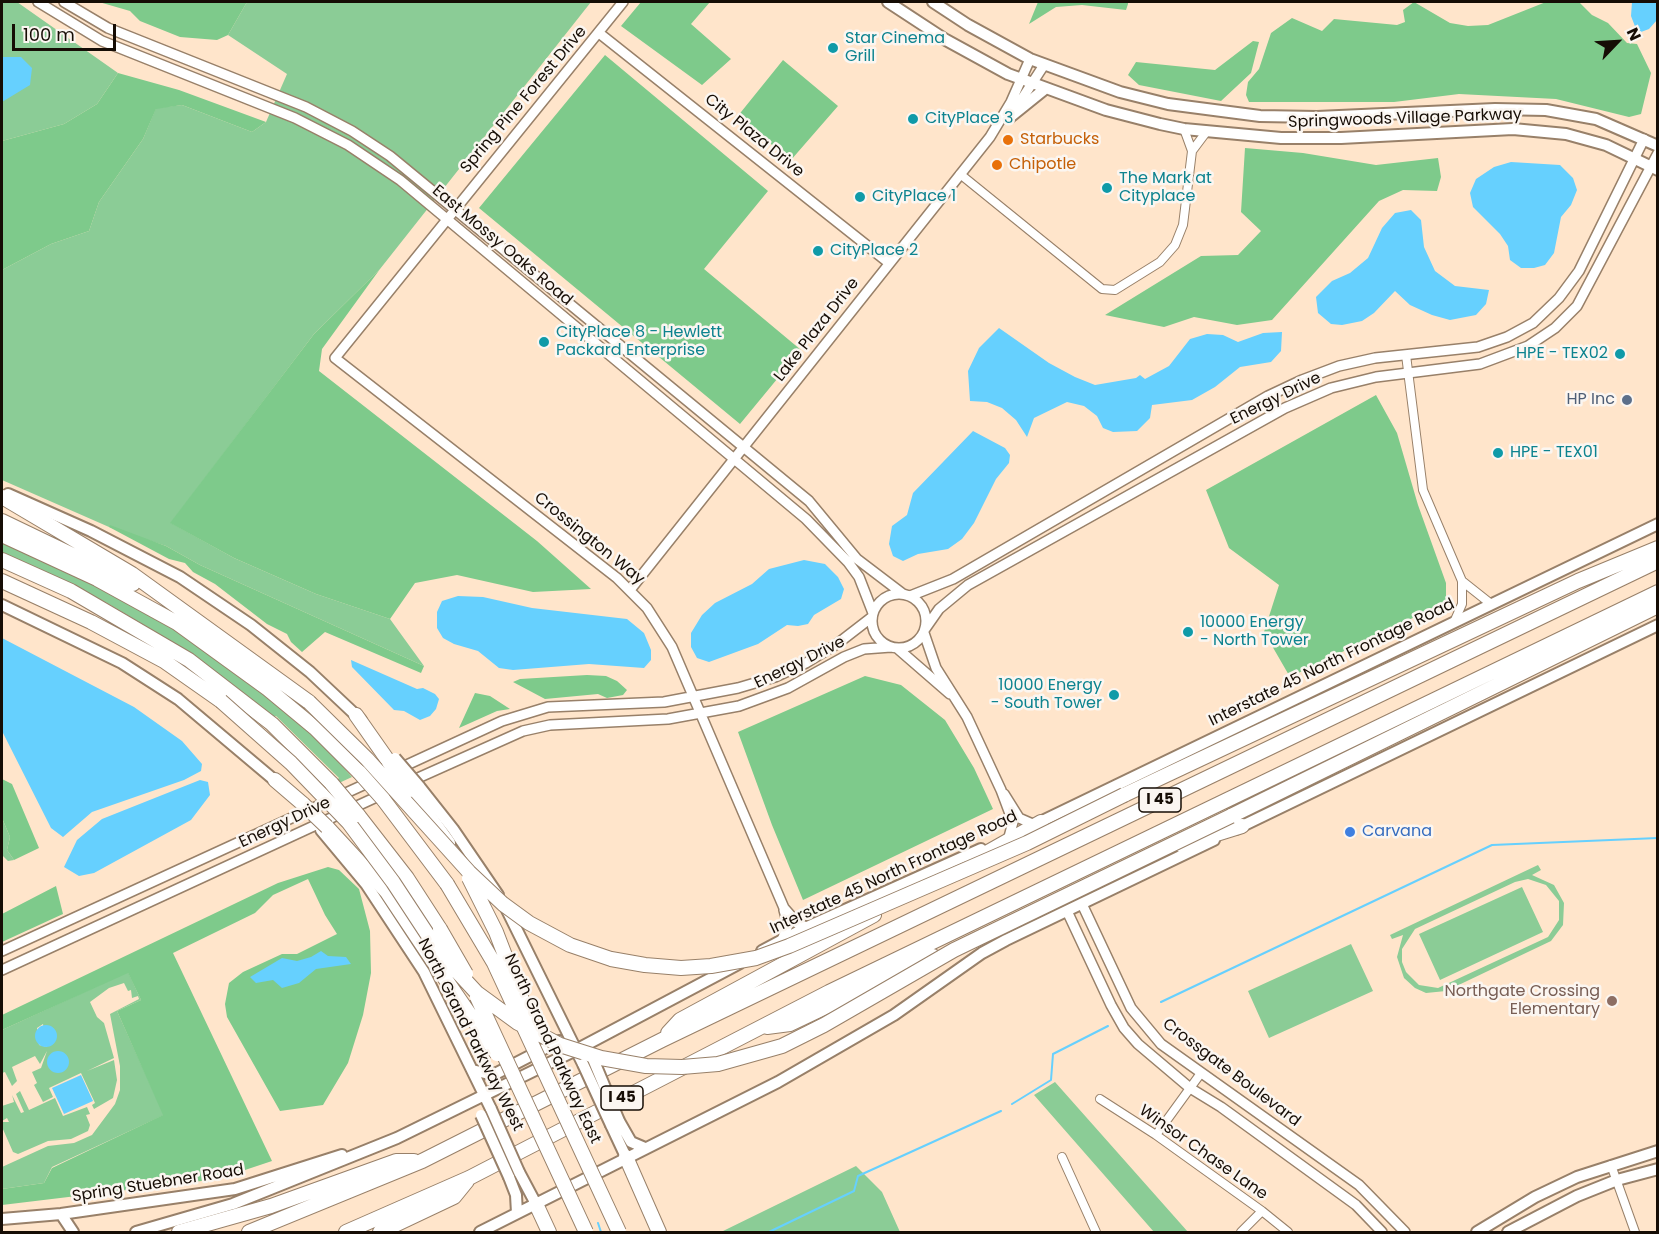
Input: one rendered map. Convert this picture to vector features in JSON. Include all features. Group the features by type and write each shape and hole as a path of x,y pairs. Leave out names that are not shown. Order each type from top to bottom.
{"highway":[{"path":"2,497 132,574 309,702 367,759 469,872 503,904 529,923 570,945 610,959 681,968 711,966 756,958 1017,848 1124,795 1569,585 1658,548"},
{"path":"2,521 183,609"},
{"name":"North Grand Parkway East","path":"2,536 97,579 177,623 268,689 315,729 383,799 447,884 494,963 560,1101 619,1233"},
{"name":"North Grand Parkway West","path":"2,560 71,591 189,660 272,724 333,784 406,878 440,929 472,985 515,1079"},
{"name":"I 45","path":"249,1233 422,1161 662,1040 1658,561"},
{"path":"2,581 91,622 164,661 221,701 291,763 349,823 393,882 439,952 477,993 518,1023 560,1045 594,1056 646,1066 682,1067 718,1064 746,1058 782,1046 824,1025 954,950 1658,606"},
{"name":"I 45","path":"346,1233 468,1178 756,1028 1658,592"},
{"path":"356,715 415,788 468,875 501,945 560,1101"},
{"path":"275,780 387,892 515,1079 586,1233"},
{"path":"662,1040 680,1020 1038,823"},
{"path":"756,1028 790,1024 1170,848 1242,826"},
{"path":"626,1157 659,1233"},
{"path":"179,1233 271,1206 396,1161 422,1161"},
{"path":"380,1233 454,1197 468,1178"},
{"path":"536,1204 549,1233"}],"main road":[{"name":"Springwoods Village Parkway","path":"888,2 954,44 1026,81 1106,110 1184,129 1281,138 1341,138 1513,129 1566,134 1606,145 1655,169"},
{"name":"Springwoods Village Parkway","path":"933,2 968,25 1044,65 1120,92 1213,111 1317,117 1495,109 1545,110 1596,119 1658,146"},
{"path":"1010,117 1046,88"},
{"path":"2,492 91,531 180,577 251,625 310,672 356,715"},
{"name":"Interstate 45 North Frontage Road","path":"136,1233 233,1204 397,1138 576,1050 807,927 1009,837 1658,524"},
{"path":"2,605 122,663 178,699 275,780"},
{"path":"480,1233 626,1157 778,1082 894,1015 982,953 1658,626"},
{"path":"415,788 489,880 520,932 576,1050 588,1061 615,1123 626,1157"},
{"name":"North Grand Parkway West","path":"324,828 390,919 424,972 491,1109 514,1174 536,1204"},
{"path":"472,1070 489,1074 496,1073 556,1044 564,1026"},
{"path":"588,1061 596,1039"},
{"path":"464,1106 481,1115 514,1174 517,1213"},
{"path":"615,1123 631,1142 645,1148"},
{"name":"Spring Stuebner Road","path":"2,1219 61,1214 235,1189 397,1138"},
{"path":"1477,1233 1504,1215 1556,1187 1611,1164 1658,1151"},
{"path":"1504,1215 1511,1231 1577,1196 1617,1180 1658,1169"},
{"name":"Spring Stuebner Road","path":"61,1214 73,1233"}],"street":[{"name":"East Mossy Oaks Road","path":"38,2 102,40 304,122 348,145 400,180 736,458 806,519 848,562 859,577 872,615"},
{"name":"East Mossy Oaks Road","path":"64,2 108,28 310,109 352,131 390,156 810,501 857,559 907,595"},
{"name":"Spring Pine Forest Drive","path":"335,358 623,2"},
{"name":"City Plaza Drive","path":"599,33 889,263"},
{"name":"Lake Plaza Drive","path":"630,590 960,174 990,137 1010,117 1026,81 1030,59"},
{"name":"Lake Plaza Drive","path":"990,137 1026,81 1044,65"},
{"path":"304,122 310,109"},
{"path":"960,174 1102,290 1114,290 1160,262 1175,245 1183,225 1192,151 1184,129"},
{"path":"1192,151 1207,131"},
{"name":"Energy Drive","path":"907,595 953,579 1248,408 1302,380 1339,366 1406,355 1478,347 1507,337 1533,323 1559,298 1579,271 1644,139"},
{"name":"Energy Drive","path":"924,631 939,609 968,585 1285,408 1331,388 1376,377 1480,364 1504,357 1528,346 1555,328 1577,306 1655,169 1658,153"},
{"path":"545,301 553,291"},
{"path":"1406,355 1423,490 1462,581 1462,604 1455,620"},
{"name":"Crossington Way","path":"335,358 630,590 660,625 784,908 788,925 782,940"},
{"path":"638,377 646,367"},
{"path":"1462,581 1491,604"},
{"path":"952,695 876,636 872,615 886,597 907,595 923,608 924,631 936,668 952,695 983,748 1002,790 1013,822 1009,837"},
{"name":"Energy Drive","path":"2,951 502,721 548,707 642,704 738,688 785,673 837,644 872,615"},
{"path":"894,648 915,643 924,631"},
{"name":"Energy Drive","path":"2,970 509,737 550,725 632,723 760,700 864,649 894,648"},
{"path":"502,721 509,737"},
{"path":"1002,790 1014,805 1019,818 1038,823"},
{"name":"Crossgate Boulevard","path":"1082,904 1140,1020 1161,1044 1366,1193 1405,1233"},
{"name":"Crossington Way","path":"784,908 798,924 807,927"},
{"name":"Crossgate Boulevard","path":"1067,911 1124,1028 1150,1056 1191,1088 1356,1205 1382,1233"},
{"path":"68,920 75,936"},
{"path":"1156,1135 1201,1073"},
{"name":"Winsor Chase Lane","path":"1100,1099 1156,1135 1262,1210 1288,1233"},
{"path":"1274,1145 1285,1133"},
{"path":"1062,1157 1096,1233"},
{"path":"1611,1164 1635,1233"},
{"path":"1356,1205 1366,1193"},
{"path":"1241,1233 1262,1210"}],"green space":[{"path":"2,2 17,2 118,73 97,104 64,124 2,141"},
{"path":"99,2 247,2 228,35 217,40 180,37 140,21 130,11"},
{"path":"247,2 591,2 380,269 314,334 171,523 234,558 316,594 390,619 424,666 200,565 166,546 109,527 2,480 2,270 51,244 89,231 99,202 143,139 156,108 182,105 252,132 266,122 287,74 228,35"},
{"path":"641,2 710,2 691,24 731,59 702,85 621,26"},
{"path":"1038,2 1128,2 1128,4 1126,10 1082,5 1056,7 1029,24"},
{"path":"1414,2 1450,23 1468,26 1488,25 1546,2 1579,2 1592,15 1608,23 1627,43 1637,44 1651,73 1641,114 1629,117 1556,99 1459,94 1394,102 1249,102 1246,95 1248,82 1259,69 1271,33 1292,18 1322,31 1334,19 1397,25 1405,22 1403,10"},
{"path":"1253,41 1259,42 1251,73 1221,101 1139,85 1128,75 1136,62 1215,70"},
{"path":"605,55 768,191 704,269 801,350 740,424 479,208"},
{"path":"783,60 838,106 791,160 737,117"},
{"path":"118,73 179,90 266,122 252,132 182,105 156,109 143,139 99,202 89,231 51,244 2,270 2,141 64,124 97,104"},
{"path":"1245,148 1303,153 1376,165 1438,158 1441,177 1437,191 1403,190 1379,201 1272,320 1237,325 1194,317 1164,327 1105,315 1201,256 1238,255 1261,231 1241,212"},
{"path":"380,269 322,349 319,371 537,541 591,589 533,592 457,575 415,583 390,619 316,594 234,558 170,523 314,334"},
{"path":"1376,395 1397,433 1418,505 1446,583 1446,602 1290,677 1264,632 1279,585 1229,548 1206,490"},
{"path":"110,525 166,546 200,565 424,666 421,673 325,632 302,652 291,642 287,634 267,624 215,584 193,572 185,563 169,559 109,527"},
{"path":"2,540 58,566 174,628 282,707 322,743 352,777 339,783 337,780 339,778 276,716 273,718 189,652 107,603 2,554"},
{"path":"606,676 617,681 627,690 623,695 607,698 598,694 545,699 513,682 520,679"},
{"path":"865,676 901,685 945,720 974,768 993,809 803,900 772,825 738,732"},
{"path":"475,693 490,696 510,709 497,711 459,728"},
{"path":"2,779 12,784 39,848 14,860 7,850 10,837 2,818"},
{"path":"2,818 10,837 7,850 14,860 8,861 2,855"},
{"path":"1538,865 1541,870 1532,875 1554,885 1564,903 1563,925 1551,941 1446,991 1426,993 1415,988 1404,978 1397,957 1403,935 1392,939 1390,935","holes":["1528,879 1546,885 1559,901 1559,920 1548,937 1438,988 1419,985 1406,972 1402,962 1402,949 1415,929 1515,882"]},
{"path":"328,867 339,870 359,889 370,931 371,973 363,1015 348,1063 323,1105 280,1111 227,1017 225,1004 229,983 243,972 282,954 297,954 337,934 308,879 273,895 255,913 173,953 272,1161 218,1179 2,1205 2,1189 44,1183 52,1168 163,1115 117,1011 141,1000 128,973 2,1030 2,1015 278,883"},
{"path":"56,886 63,914 2,942 2,914"},
{"path":"1522,887 1543,932 1440,980 1419,934"},
{"path":"1351,944 1373,991 1269,1038 1248,991"},
{"path":"128,972 141,1000 117,1011 164,1115 52,1167 44,1183 2,1189 2,1167 48,1146 74,1143 92,1135 115,1104 120,1090 120,1066 110,1014 139,999 138,996 132,998 131,990 128,991 124,983 109,988 90,1002 97,1017 104,1023 114,1058 87,1071 114,1060 117,1080 113,1098 94,1109 92,1105 95,1103 81,1073 49,1088 53,1097 43,1102 34,1085 37,1083 32,1072 41,1068 47,1051 40,1064 35,1056 12,1067 17,1081 12,1086 5,1072 2,1073 2,1030","holes":["43,1024 47,1047 39,1045 37,1028"]},
{"path":"1055,1082 1188,1232 1154,1232 1034,1095"},
{"path":"20,1091 29,1110 55,1098 63,1116 87,1107 90,1114 86,1115 90,1125 88,1131 71,1139 48,1141 18,1154 13,1152 2,1127 2,1122 9,1122 7,1118 2,1121 2,1106 14,1102 12,1095 21,1113 24,1112 16,1094"},
{"path":"856,1166 882,1192 900,1232 721,1232"}],"water":[{"path":"1632,2 1657,2 1657,20 1649,29 1641,32 1636,29 1631,16"},
{"path":"2,57 21,57 32,68 30,85 2,102"},
{"path":"1511,162 1560,165 1573,178 1577,190 1571,205 1561,217 1554,253 1545,265 1534,268 1521,268 1510,260 1508,246 1500,234 1473,207 1470,193 1476,179 1494,167"},
{"path":"1411,210 1421,220 1424,247 1435,271 1455,286 1489,290 1486,304 1476,315 1450,320 1410,305 1395,291 1374,313 1362,321 1342,325 1331,324 1318,313 1316,297 1332,281 1350,273 1368,258 1382,228 1395,213"},
{"path":"999,328 1049,363 1095,385 1136,378 1140,375 1145,379 1169,366 1190,339 1207,334 1223,335 1238,342 1263,333 1282,332 1281,351 1271,362 1240,367 1215,387 1192,400 1152,405 1150,418 1137,431 1113,432 1103,428 1097,416 1084,406 1067,402 1034,418 1027,437 1016,420 1002,408 987,402 970,401 968,371 979,348"},
{"path":"973,431 1005,448 1010,455 1009,463 996,479 974,523 962,539 948,549 918,554 903,561 893,556 889,544 892,526 907,515 913,493"},
{"path":"804,560 825,564 838,577 844,589 841,599 814,615 808,624 787,625 758,644 709,662 697,658 691,647 691,633 702,615 715,603 752,584 769,569"},
{"path":"458,596 483,597 532,608 627,619 644,633 651,650 651,660 644,668 589,664 513,670 499,668 478,651 443,638 437,628 437,612 442,601"},
{"path":"2,638 134,707 182,741 202,764 201,771 184,780 92,812 63,837 51,828 2,731"},
{"path":"351,660 417,689 423,688 435,694 439,699 436,709 430,716 420,720 404,711 394,710 352,667"},
{"path":"200,780 208,782 210,795 191,820 94,873 79,876 64,867 77,840 102,819"},
{"path":"321,951 328,956 346,957 351,964 316,969 299,983 282,988 273,980 256,983 250,977 282,958 297,961"},
{"path":"42,1025 50,1025 57,1032 57,1040 50,1047 42,1047 35,1040 35,1032"},
{"path":"54,1051 62,1051 69,1058 69,1066 62,1073 54,1073 47,1066 47,1058"},
{"path":"81,1075 93,1101 64,1114 52,1088"}],"waterway":[{"path":"1161,1002 1492,845 1658,838"},
{"path":"1012,1104 1051,1080 1053,1054 1108,1026"},
{"path":"769,1232 854,1191 858,1176 1001,1111"},
{"path":"598,1223 601,1232"}],"place":[{"name":"Star Cinema Grill","path":"833,48"},
{"name":"CityPlace 3","path":"913,119"},
{"name":"Starbucks","path":"1008,140"},
{"name":"Chipotle","path":"997,165"},
{"name":"The Mark at Cityplace","path":"1107,188"},
{"name":"CityPlace 1","path":"860,197"},
{"name":"CityPlace 2","path":"818,251"},
{"name":"CityPlace 8 - Hewlett Packard Enterprise","path":"544,342"},
{"name":"HPE - TEX02","path":"1620,354"},
{"name":"HP Inc","path":"1627,400"},
{"name":"HPE - TEX01","path":"1498,453"},
{"name":"10000 Energy - North Tower","path":"1188,632"},
{"name":"10000 Energy - South Tower","path":"1114,695"},
{"name":"Carvana","path":"1350,832"},
{"name":"Northgate Crossing Elementary","path":"1612,1001"}]}
